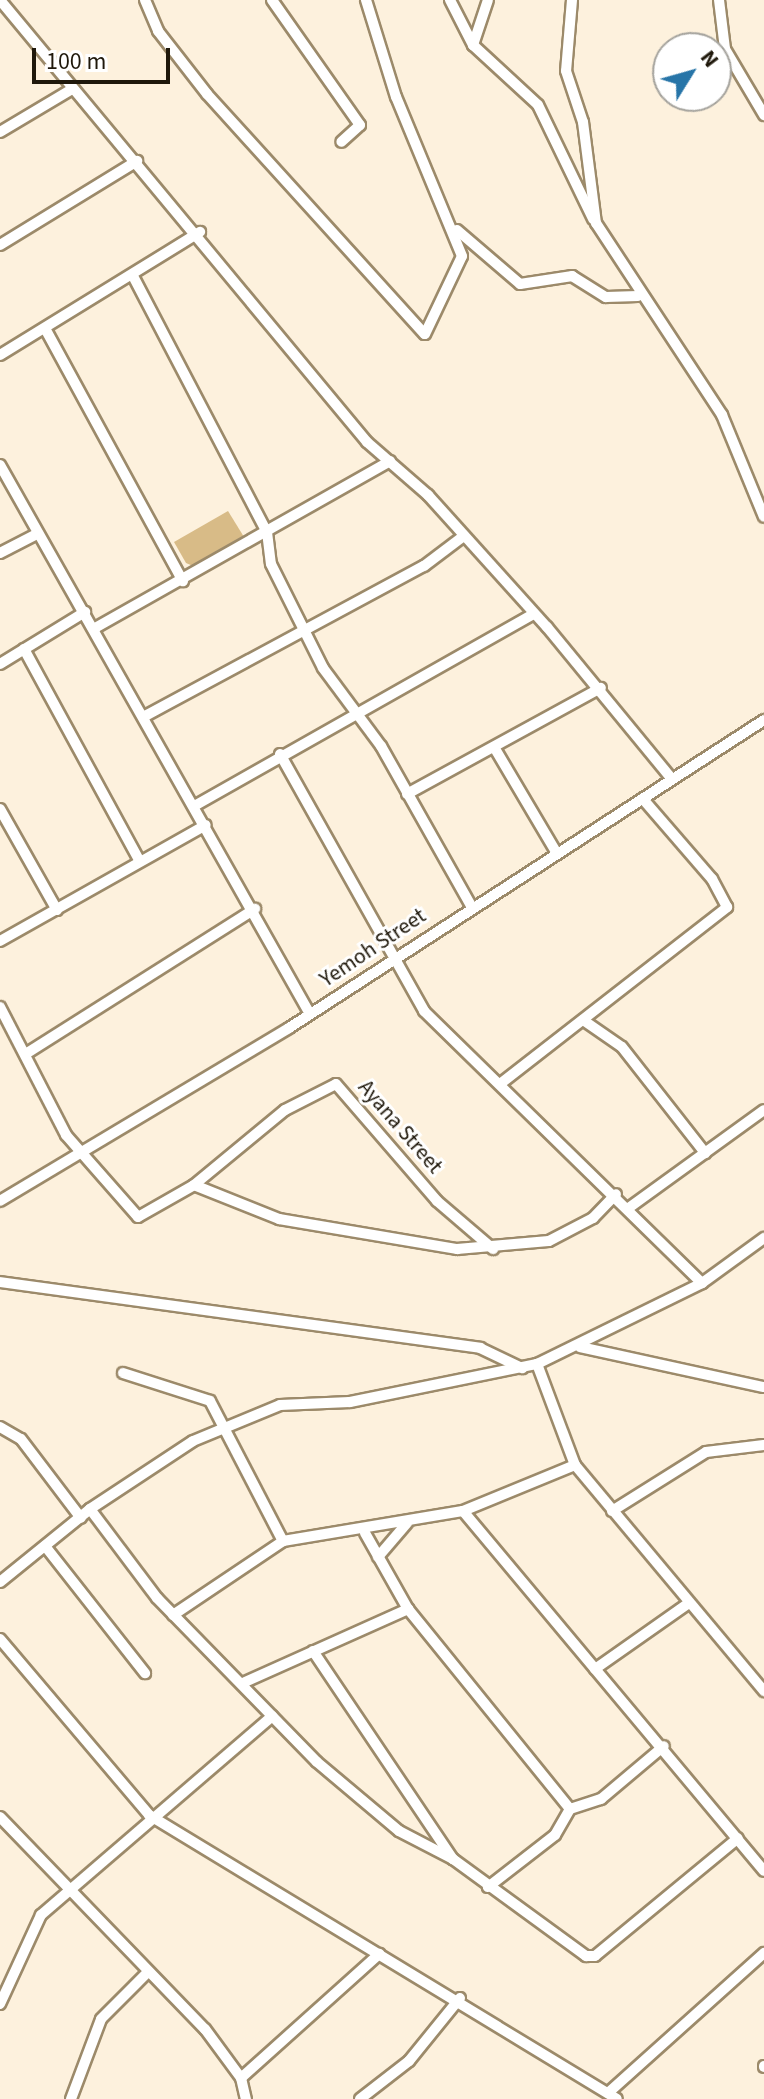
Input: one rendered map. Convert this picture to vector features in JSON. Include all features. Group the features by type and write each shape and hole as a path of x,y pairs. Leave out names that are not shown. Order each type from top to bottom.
{"street":[{"path":"0,0 72,89 200,232 390,461 601,688 671,778"},
{"path":"145,0 158,31 207,94 425,334 461,263 457,230 396,97 366,0"},
{"path":"272,0 360,125 341,142"},
{"path":"450,0 473,45 538,105 596,223 638,296 722,415 760,494 764,517"},
{"path":"473,45 488,0"},
{"path":"572,0 566,71 583,122 596,223"},
{"path":"719,0 725,49 764,115"},
{"path":"0,132 72,89"},
{"path":"0,245 137,161"},
{"path":"457,230 520,284 572,276 606,297 638,296"},
{"path":"0,355 47,332 200,232"},
{"path":"133,276 267,532 271,564 303,630 407,794 471,906"},
{"path":"47,332 183,581"},
{"path":"95,628 183,581 390,461"},
{"path":"0,465 255,909 310,1014"},
{"path":"0,553 37,534"},
{"path":"145,716 303,630 461,538"},
{"path":"0,664 85,612"},
{"path":"196,805 280,754 533,614"},
{"path":"24,649 139,860"},
{"path":"407,794 601,688"},
{"name":"Yemoh Street","path":"0,1201 310,1014 471,906 764,721"},
{"path":"494,747 556,852"},
{"path":"280,754 391,962 447,1038 630,1207 702,1283"},
{"path":"500,1084 727,907 706,870 643,799"},
{"path":"0,809 57,910"},
{"path":"0,941 206,825"},
{"path":"27,1053 255,909"},
{"path":"0,1007 80,1155 138,1217 194,1185 279,1219 493,1249 549,1241 593,1218 616,1194"},
{"path":"583,1020 622,1047 705,1153"},
{"name":"Ayana Street","path":"194,1185 285,1110 336,1084 437,1201 493,1249"},
{"path":"630,1207 764,1110"},
{"path":"0,1582 90,1509 179,1449 222,1433 280,1405 350,1402 537,1364 580,1347 702,1283 764,1238"},
{"path":"0,1282 480,1348 522,1368"},
{"path":"580,1347 764,1387"},
{"path":"537,1364 575,1465 764,1691"},
{"path":"123,1373 200,1394 283,1541"},
{"path":"0,1427 21,1439 81,1518"},
{"path":"612,1511 706,1452 764,1445"},
{"path":"173,1615 283,1541 365,1533 463,1511 575,1465"},
{"path":"90,1509 173,1615 245,1682 272,1716 369,1808 453,1859 488,1887 593,1957 738,1838"},
{"path":"463,1511 664,1746 764,1871"},
{"path":"378,1557 407,1523"},
{"path":"365,1533 408,1609 570,1809"},
{"path":"45,1546 145,1673"},
{"path":"595,1669 689,1603"},
{"path":"245,1682 408,1609"},
{"path":"0,1639 149,1815 379,1954 460,1998 612,2096 764,1953"},
{"path":"313,1651 453,1859"},
{"path":"0,2004 36,1922 149,1815 272,1716"},
{"path":"488,1887 545,1845 570,1809 601,1799 664,1746"},
{"path":"0,1817 148,1972 241,2078 246,2099"},
{"path":"241,2078 379,1954"},
{"path":"71,2099 101,2019 148,1972"},
{"path":"360,2099 409,2061 460,1998"}],"shaded area":[{"path":"228,511 244,537 193,566 186,563 174,542"}]}
